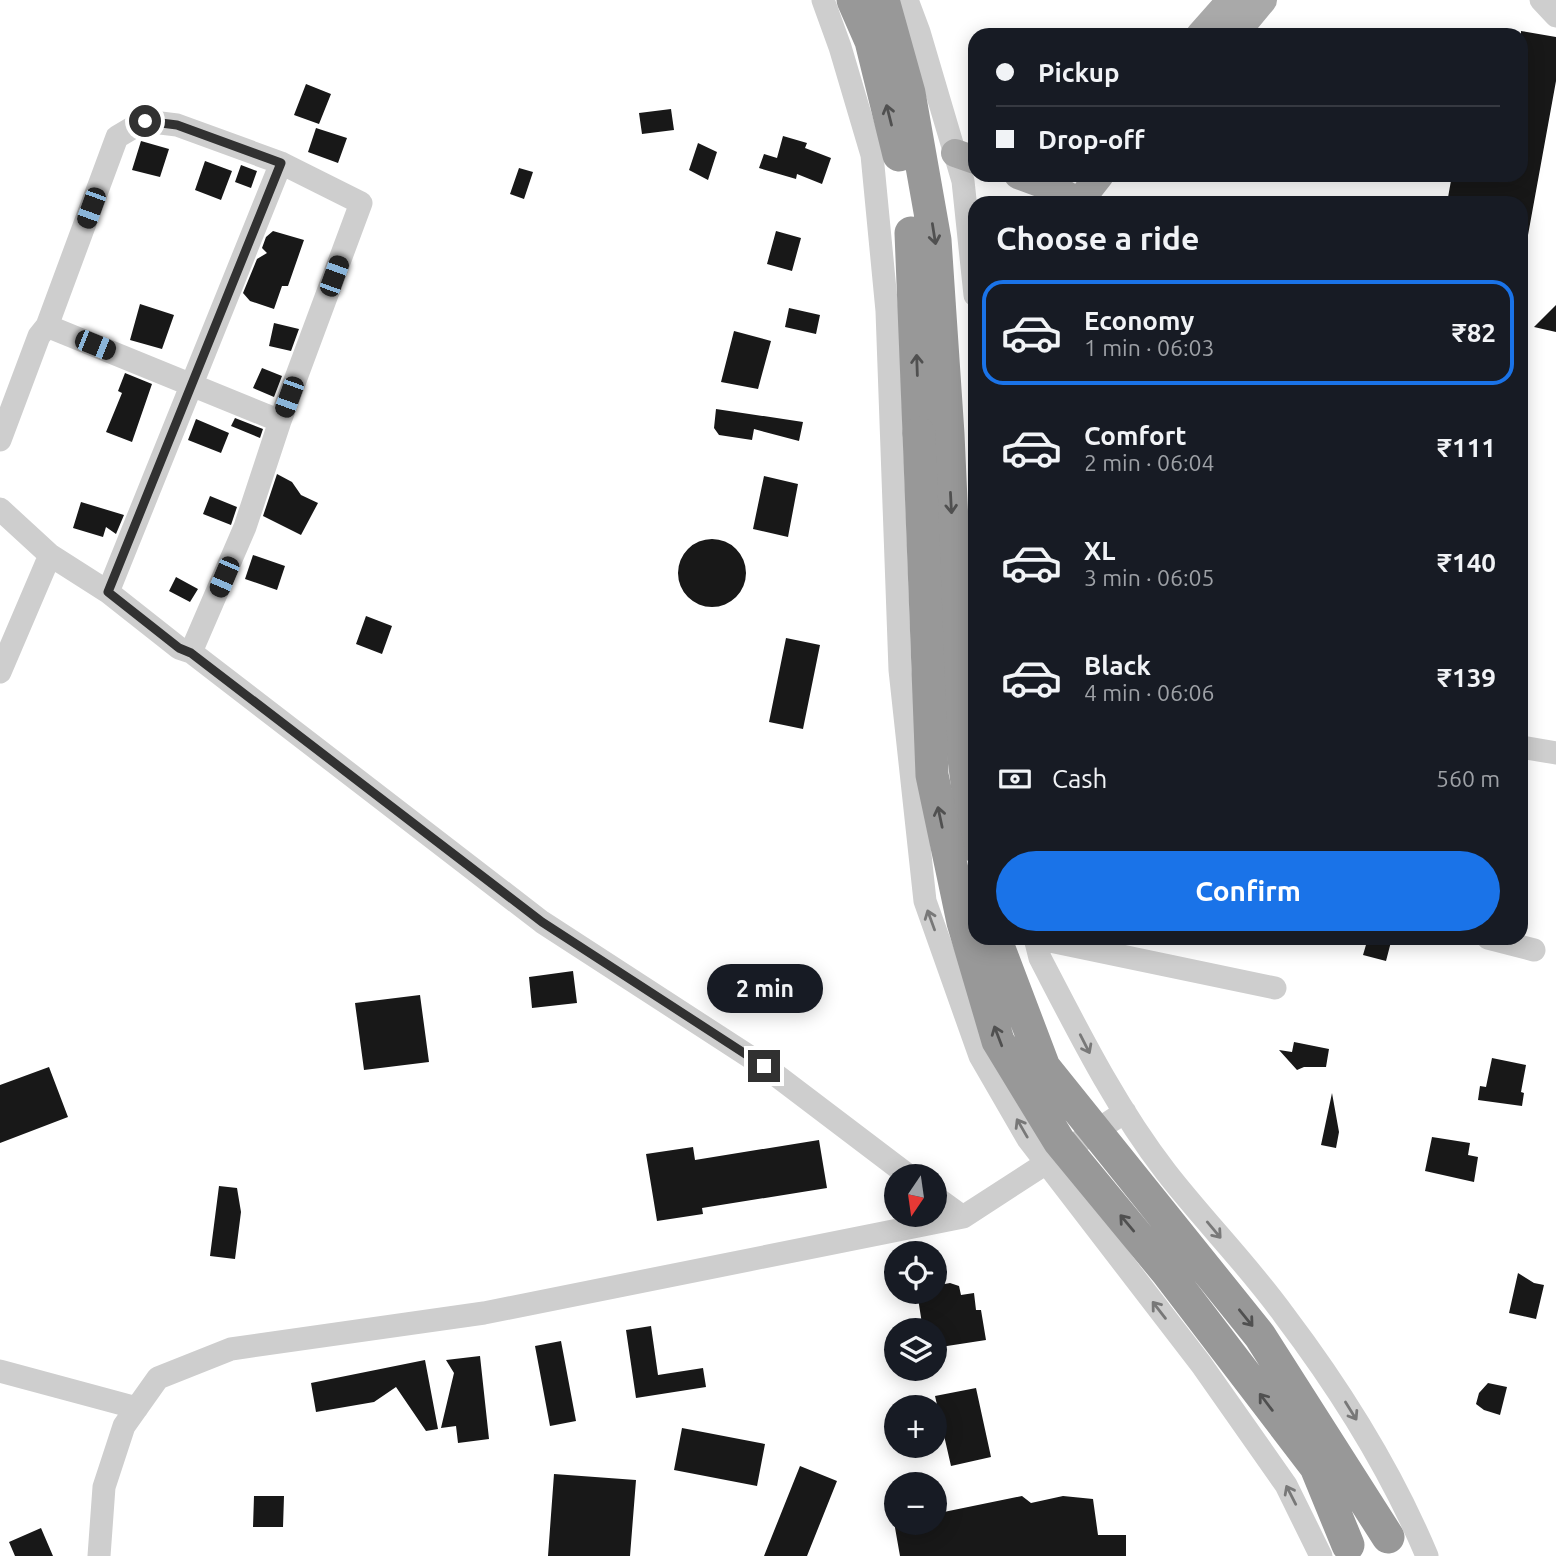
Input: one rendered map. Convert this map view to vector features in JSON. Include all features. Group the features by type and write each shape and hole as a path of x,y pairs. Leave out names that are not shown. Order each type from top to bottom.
{"highway":[{"path":"853,0 871,41 900,157 934,434 968,791"},
{"path":"883,0 909,93 935,240 932,775 968,939"},
{"path":"970,945 998,1041 1059,1141 1167,1272 1315,1467 1341,1552"},
{"path":"998,945 1044,1067 1260,1336 1392,1547"}],"main road":[{"path":"1206,28 1231,0"},
{"path":"1240,28 1264,0"},
{"path":"1035,182 1065,194 1087,182"}],"street":[{"path":"823,0 872,155 887,311 900,670 925,901 981,1056 1028,1139 1201,1364 1286,1485 1341,1552"},
{"path":"907,0 965,157 963,181 968,228"},
{"path":"1541,0 1556,16"},
{"path":"0,440 39,336 47,326 117,137 145,121 177,125 281,163 361,203 245,527 191,653"},
{"path":"108,592 190,382 281,163"},
{"path":"47,326 281,421"},
{"path":"0,509 50,555 108,592 179,648 191,653 542,922 764,1066 893,1164"},
{"path":"0,672 50,555"},
{"path":"1528,748 1556,753"},
{"path":"1037,945 1040,957 1105,1083 1165,1171 1284,1314 1353,1413 1427,1556"},
{"path":"1068,945 1275,988"},
{"path":"1515,945 1534,950"},
{"path":"99,1556 104,1486 124,1426 158,1378 231,1349 484,1313 963,1217 1125,1112"},
{"path":"947,1205 963,1217"},
{"path":"0,1371 137,1408"}],"building":[{"path":"1528,32 1556,37 1556,81 1528,235 1528,196 1448,196 1451,182 1528,182"},
{"path":"306,84 331,94 319,124 294,115"},
{"path":"671,109 674,130 642,134 639,113"},
{"path":"316,128 347,138 338,163 308,152"},
{"path":"783,136 807,143 805,148 831,158 822,184 797,174 796,179 759,168 764,154 777,158"},
{"path":"141,141 169,149 160,177 132,170"},
{"path":"698,143 717,152 708,180 689,170"},
{"path":"205,161 232,171 221,200 195,190"},
{"path":"241,165 257,171 251,188 235,182"},
{"path":"519,168 533,172 524,199 510,194"},
{"path":"273,231 304,240 288,286 282,286 274,309 250,301 243,293 257,259 267,253 262,248 266,237"},
{"path":"776,231 801,238 792,271 767,264"},
{"path":"140,304 174,315 162,349 130,340"},
{"path":"1556,305 1556,332 1534,327"},
{"path":"789,308 820,315 816,334 785,327"},
{"path":"274,323 299,329 291,351 269,346"},
{"path":"734,331 771,341 758,389 721,382"},
{"path":"262,368 282,376 274,397 253,388"},
{"path":"125,373 152,384 132,442 106,432 122,393 118,391"},
{"path":"716,409 803,422 799,441 754,429 752,440 719,435 714,428"},
{"path":"235,418 263,429 260,438 231,426"},
{"path":"196,419 229,433 221,453 188,440"},
{"path":"277,474 292,482 301,495 318,503 301,535 263,516"},
{"path":"764,476 798,484 788,537 753,529"},
{"path":"210,496 237,507 231,525 203,514"},
{"path":"81,502 124,515 116,534 106,527 103,537 73,528"},
{"path":"712,539 725,542 736,549 743,560 746,573 743,586 736,597 725,604 712,607 699,604 688,597 681,586 678,573 681,560 688,549 699,542"},
{"path":"253,555 285,566 277,590 245,579"},
{"path":"176,577 198,589 190,602 169,591"},
{"path":"366,616 392,626 382,654 356,644"},
{"path":"786,638 820,645 803,729 769,722"},
{"path":"1366,945 1390,945 1386,961 1363,955"},
{"path":"573,971 577,1003 532,1008 529,977"},
{"path":"420,995 429,1062 364,1070 355,1003"},
{"path":"1294,1042 1329,1049 1326,1067 1304,1067 1297,1070 1279,1050 1292,1052"},
{"path":"1492,1058 1526,1065 1521,1092 1524,1093 1522,1106 1478,1100 1480,1086 1486,1087"},
{"path":"49,1067 68,1117 0,1143 0,1085"},
{"path":"1332,1093 1339,1132 1336,1148 1321,1145"},
{"path":"1432,1137 1470,1143 1468,1155 1478,1157 1474,1182 1425,1171"},
{"path":"819,1140 827,1188 702,1208 703,1214 657,1221 646,1154 693,1147 695,1160"},
{"path":"219,1186 237,1188 241,1212 235,1259 210,1256"},
{"path":"1518,1273 1534,1283 1544,1285 1536,1319 1509,1313"},
{"path":"947,1284 959,1286 961,1295 974,1293 976,1310 981,1310 986,1340 947,1346 947,1318 921,1318 919,1304 947,1304"},
{"path":"651,1326 658,1375 703,1368 706,1387 636,1398 626,1330"},
{"path":"561,1341 576,1421 550,1426 535,1346"},
{"path":"480,1356 489,1439 458,1443 456,1426 441,1428 454,1373 446,1360"},
{"path":"425,1360 438,1429 426,1431 396,1387 374,1402 316,1412 311,1383"},
{"path":"1488,1383 1507,1387 1500,1415 1484,1410 1476,1404 1479,1393"},
{"path":"976,1388 991,1457 951,1466 947,1448 947,1395 940,1395"},
{"path":"682,1428 765,1444 757,1486 674,1470"},
{"path":"800,1466 837,1481 807,1556 764,1556"},
{"path":"554,1474 636,1480 630,1556 548,1556"},
{"path":"254,1496 284,1496 283,1527 253,1527"},
{"path":"1022,1496 1031,1503 1063,1496 1093,1499 1098,1535 1126,1535 1126,1556 900,1556 896,1535 947,1535 947,1511"},
{"path":"41,1528 53,1556 15,1556 9,1542"}],"route":[{"path":"145,121 177,125 281,163 190,382 108,592 542,922 764,1066"}]}
